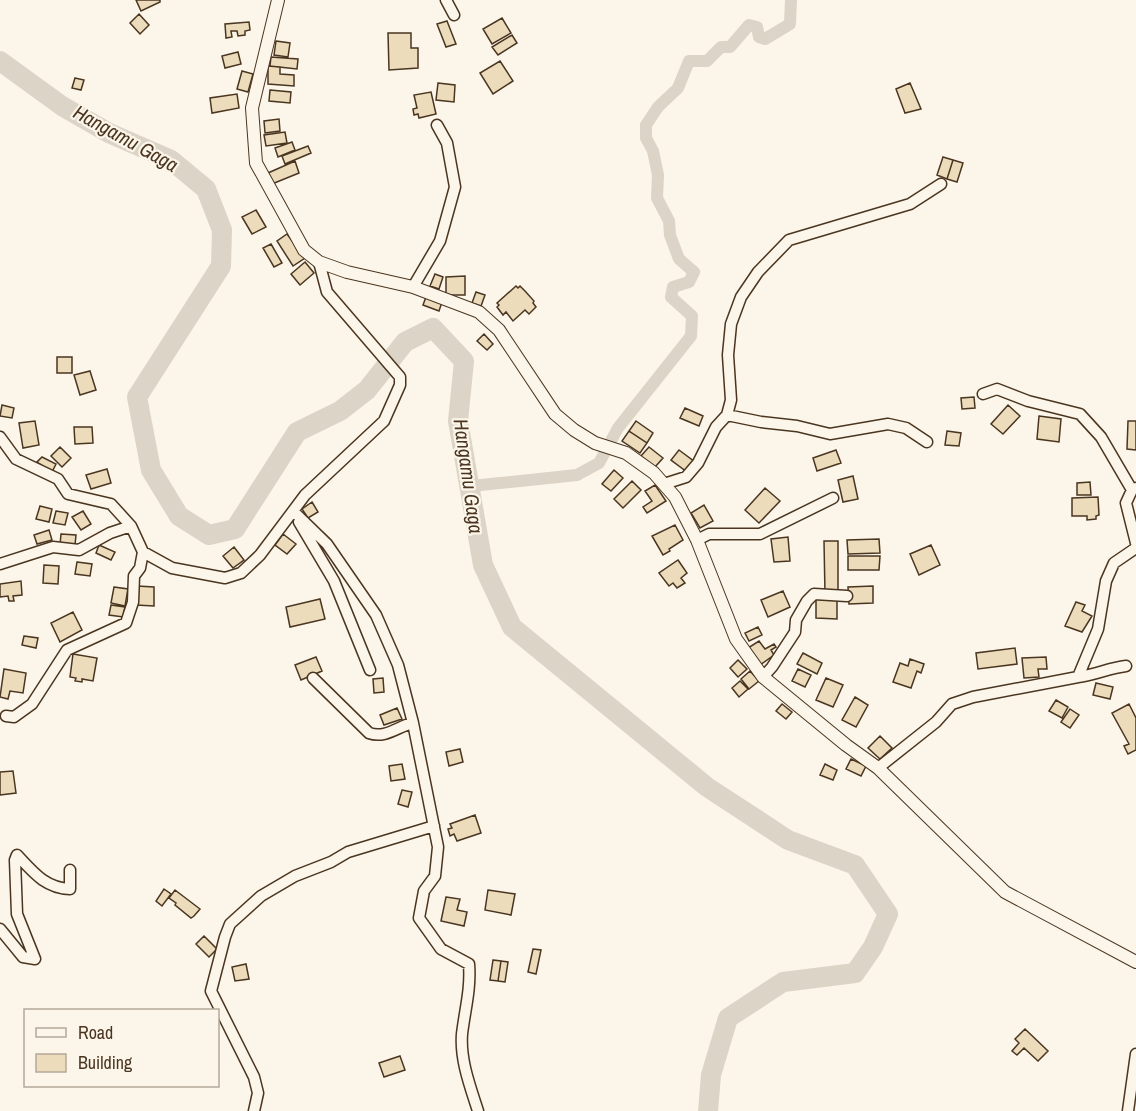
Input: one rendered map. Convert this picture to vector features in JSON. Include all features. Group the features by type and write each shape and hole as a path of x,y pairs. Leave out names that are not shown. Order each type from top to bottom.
{"street":[{"path":"278,0 252,108 256,163 304,250 320,262 346,272 413,287 479,312 499,330 555,414 574,430 595,443 626,453 654,472 675,497 697,540 736,639 763,676 846,745 878,768 1005,892 1136,962"},
{"path":"446,0 454,15"},
{"path":"413,287 440,241 456,187 447,143 437,125"},
{"path":"664,484 686,477 698,463 716,427 727,415 731,400 728,355 731,324 741,297 758,272 789,240 910,204 941,184"},
{"path":"143,552 171,568 225,578 241,573 260,555 305,495 384,422 400,385 400,377 327,292 320,262"},
{"path":"983,394 996,388 1028,401 1080,414 1101,437 1134,489 1125,503 1136,543"},
{"path":"727,415 797,426 830,434 888,424 906,428 927,442"},
{"path":"0,437 16,459 58,479 68,494 111,504 131,526 143,552 140,568 134,576 133,602 126,622 67,650 32,704 14,717 6,716"},
{"path":"697,540 709,534 760,534 832,498"},
{"path":"293,511 334,581 370,670"},
{"path":"293,511 327,544 376,615 398,665 413,723 438,847 435,876 424,891 418,918 441,949 469,964 471,983 462,1036 465,1071 478,1111"},
{"path":"0,564 53,547 79,550 110,533 131,526"},
{"path":"1078,677 1098,629 1106,581 1114,563 1136,548"},
{"path":"763,676 772,667 795,632 796,620 814,594 847,596"},
{"path":"878,768 936,722 952,704 973,697 1092,675 1108,668 1126,666"},
{"path":"313,678 369,734 376,736 388,734 413,723"},
{"path":"254,1111 258,1093 255,1077 211,991 230,924 261,896 295,876 331,862 348,852 434,826"},
{"path":"0,929 22,957 34,959 17,914 15,860 17,855 43,882 57,888 70,888 70,870"},
{"path":"1128,1111 1136,1054"}],"building":[{"path":"136,0 160,0 160,2 141,11"},
{"path":"139,14 149,25 140,34 130,23"},
{"path":"502,18 511,33 492,44 483,29"},
{"path":"447,21 456,44 446,47 437,24"},
{"path":"249,22 250,30 245,31 245,35 238,36 237,31 231,31 232,37 226,38 225,24"},
{"path":"388,33 411,33 411,48 418,48 418,68 389,70"},
{"path":"512,35 517,43 498,55 492,47"},
{"path":"276,41 290,43 288,57 274,55"},
{"path":"238,52 241,64 225,68 222,56"},
{"path":"271,57 298,59 297,69 270,66"},
{"path":"500,61 513,81 493,94 480,73"},
{"path":"268,66 280,67 280,74 294,75 294,86 268,84"},
{"path":"242,71 253,74 248,92 237,89"},
{"path":"75,78 84,80 81,90 72,88"},
{"path":"438,83 455,85 454,102 436,100"},
{"path":"910,83 921,109 905,113 896,89"},
{"path":"270,90 291,92 290,103 269,101"},
{"path":"431,92 436,114 419,118 418,114 414,115 413,109 417,108 414,95"},
{"path":"237,94 239,108 212,113 210,98"},
{"path":"279,119 280,131 265,133 264,121"},
{"path":"285,132 287,143 266,146 264,135"},
{"path":"292,142 295,150 278,157 275,148"},
{"path":"308,146 311,153 285,164 282,156"},
{"path":"943,157 953,160 947,179 937,175"},
{"path":"953,160 963,163 957,182 947,179"},
{"path":"295,161 299,173 272,184 268,173"},
{"path":"256,210 266,227 252,234 242,217"},
{"path":"287,234 305,258 293,266 277,241"},
{"path":"271,244 282,263 274,267 263,248"},
{"path":"305,262 314,273 300,285 291,274"},
{"path":"435,274 443,277 439,289 430,286"},
{"path":"465,276 465,295 446,295 446,277"},
{"path":"516,286 518,288 520,286 525,291 536,307 529,314 525,310 513,321 506,312 503,315 497,303"},
{"path":"476,292 485,295 481,306 472,303"},
{"path":"426,297 442,302 439,311 423,305"},
{"path":"484,334 493,344 487,350 477,341"},
{"path":"57,357 72,357 72,373 57,373"},
{"path":"90,371 96,390 80,395 74,375"},
{"path":"974,397 975,408 962,409 961,398"},
{"path":"2,405 14,408 12,418 0,416"},
{"path":"1008,405 1020,416 1003,434 991,424"},
{"path":"685,408 703,416 699,426 680,418"},
{"path":"1039,416 1061,419 1059,442 1037,439"},
{"path":"35,421 39,445 23,448 19,423"},
{"path":"636,421 653,433 647,443 629,431"},
{"path":"1128,421 1136,421 1136,450 1127,449"},
{"path":"74,427 92,427 93,443 75,444"},
{"path":"629,431 647,443 640,453 622,441"},
{"path":"947,431 961,433 959,446 945,445"},
{"path":"60,447 71,458 62,467 51,456"},
{"path":"649,447 663,458 655,467 641,456"},
{"path":"679,450 695,462 687,472 671,460"},
{"path":"836,450 841,463 817,471 813,458"},
{"path":"42,457 56,464 52,472 37,462"},
{"path":"107,469 111,483 91,489 86,475"},
{"path":"614,470 623,478 611,491 602,484"},
{"path":"853,476 858,499 843,502 838,480"},
{"path":"632,481 641,490 623,508 614,499"},
{"path":"1090,482 1091,495 1077,495 1077,483"},
{"path":"655,485 666,501 647,513 643,507 652,501 645,491"},
{"path":"765,488 780,501 759,523 745,510"},
{"path":"1098,497 1099,515 1096,519 1087,520 1087,516 1072,516 1072,498"},
{"path":"312,502 318,512 308,518 302,509"},
{"path":"704,505 713,521 700,528 691,513"},
{"path":"40,506 52,509 49,522 36,519"},
{"path":"56,511 68,513 65,525 53,523"},
{"path":"83,511 91,524 81,530 72,517"},
{"path":"675,525 683,540 663,555 652,536"},
{"path":"49,530 52,540 37,544 34,535"},
{"path":"61,534 76,535 75,545 60,545"},
{"path":"283,534 296,544 287,554 275,545"},
{"path":"788,537 790,561 774,562 771,539"},
{"path":"879,539 880,553 848,554 847,540"},
{"path":"824,541 838,541 838,594 825,594"},
{"path":"99,545 115,552 111,560 96,553"},
{"path":"931,545 940,565 919,575 910,554"},
{"path":"234,547 244,560 233,568 223,556"},
{"path":"848,556 880,556 879,570 848,570"},
{"path":"678,560 687,573 681,578 685,583 677,588 673,583 669,586 659,573"},
{"path":"77,562 92,564 90,576 75,574"},
{"path":"44,565 59,566 58,584 43,583"},
{"path":"21,581 22,595 13,596 14,601 9,601 8,596 0,597 0,584"},
{"path":"137,586 154,587 154,606 136,605"},
{"path":"873,586 873,603 849,604 848,587"},
{"path":"114,587 128,589 125,606 111,603"},
{"path":"783,591 790,607 768,617 761,600"},
{"path":"816,598 837,599 837,619 816,618"},
{"path":"320,599 325,619 290,627 286,607"},
{"path":"1076,602 1085,605 1082,611 1092,616 1082,632 1065,626"},
{"path":"111,605 125,607 123,617 109,615"},
{"path":"73,612 82,630 60,642 51,623"},
{"path":"758,627 762,635 749,641 745,633"},
{"path":"24,636 38,638 36,648 22,645"},
{"path":"759,641 765,649 774,644 776,647 771,650 774,655 760,665 748,648"},
{"path":"1015,648 1017,664 978,669 976,653"},
{"path":"803,653 822,663 817,674 797,664"},
{"path":"73,654 97,658 93,681 82,679 82,682 75,681 76,678 70,677"},
{"path":"316,657 322,671 301,680 295,665"},
{"path":"1046,657 1047,669 1038,669 1039,677 1024,678 1022,658"},
{"path":"910,659 924,664 921,673 917,671 911,688 893,682 900,663 908,666"},
{"path":"738,660 747,669 738,677 730,668"},
{"path":"4,669 26,673 23,693 10,691 8,699 0,697"},
{"path":"798,669 811,675 805,687 792,681"},
{"path":"750,671 759,681 749,689 741,679"},
{"path":"383,678 384,692 374,693 373,679"},
{"path":"826,678 843,685 833,707 816,700"},
{"path":"740,681 748,689 739,697 732,688"},
{"path":"1096,683 1113,687 1110,699 1093,695"},
{"path":"855,697 868,705 856,727 842,720"},
{"path":"1056,700 1068,707 1062,718 1049,711"},
{"path":"782,704 792,712 786,719 776,711"},
{"path":"1129,704 1136,718 1136,750 1128,754 1124,746 1129,744 1112,713"},
{"path":"397,708 402,719 384,725 380,715"},
{"path":"1070,709 1079,715 1070,728 1061,722"},
{"path":"880,736 892,748 880,759 868,748"},
{"path":"460,749 463,762 449,766 446,752"},
{"path":"851,759 866,766 861,776 846,769"},
{"path":"402,764 405,779 391,781 389,766"},
{"path":"825,764 837,770 833,780 820,775"},
{"path":"13,771 16,793 0,795 0,772"},
{"path":"402,790 412,792 408,807 398,804"},
{"path":"475,815 481,833 457,841 454,834 450,836 448,829 452,828 450,824"},
{"path":"164,889 171,894 162,906 156,901"},
{"path":"175,890 200,909 191,918 169,898"},
{"path":"488,890 515,894 511,915 485,910"},
{"path":"446,897 460,899 457,910 467,912 464,926 441,921"},
{"path":"204,936 217,949 209,957 196,944"},
{"path":"533,949 541,950 536,974 528,972"},
{"path":"493,960 501,961 498,981 490,980"},
{"path":"501,961 508,962 505,982 498,981"},
{"path":"246,964 249,979 235,981 232,967"},
{"path":"1025,1029 1048,1051 1038,1061 1024,1048 1017,1055 1012,1051 1019,1043 1015,1039"},
{"path":"400,1056 405,1070 384,1077 379,1063"}],"waterway":[{"path":"471,486 577,475 599,463 618,428 691,336 692,316 671,297 673,287 689,282 694,272 679,259 670,235 669,221 657,198 658,175 653,151 646,138 646,125 658,107 678,88 689,61 707,61 721,47 730,47 749,25 757,27 759,37 765,39 790,24 791,0"},
{"name":"Hangamu Gaga","path":"0,61 62,106 109,133 171,160 206,189 222,230 221,266 137,397 151,470 179,516 209,535 235,529 297,432 340,411 367,390 405,342 433,328 464,361 458,421 483,565 512,627 707,787 788,840 855,865 888,914 873,947 855,973 783,982 728,1018 711,1075 708,1111"}]}
